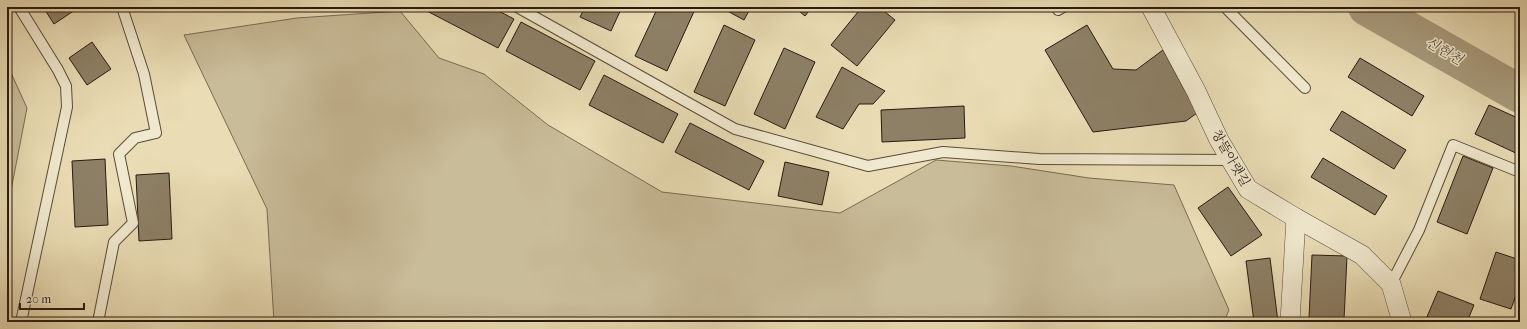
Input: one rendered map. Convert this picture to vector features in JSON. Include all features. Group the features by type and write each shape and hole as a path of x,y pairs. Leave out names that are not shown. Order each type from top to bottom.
{"street":[{"name":"창뜰아랫길","path":"1152,7 1196,91 1219,140 1248,189 1362,255 1391,284"},
{"path":"1290,322 1296,218"},
{"path":"1391,284 1402,322"}],"lane":[{"path":"19,7 58,70 66,86 67,107 21,322"},
{"path":"98,322 114,242 133,223 119,154 135,138 156,134 144,74 122,7"},
{"path":"517,7 734,129 868,166 943,152 1039,159 1231,160"},
{"path":"1056,7 1058,10 1063,7"},
{"path":"1225,7 1305,88"},
{"path":"1391,284 1419,230 1453,145 1520,172"}],"shaded area":[{"path":"400,11 439,58 484,74 548,125 662,192 840,213 936,160 1011,166 1089,178 1174,185 1229,310 1224,322 274,322 267,209 184,35 297,18"},
{"path":"7,64 27,108 7,211"}],"building":[{"path":"43,7 77,7 78,8 54,24"},
{"path":"426,7 491,7 514,19 498,48 425,10"},
{"path":"585,7 622,7 611,31 580,17"},
{"path":"658,7 696,7 667,71 635,56"},
{"path":"720,7 751,7 744,20"},
{"path":"794,7 812,7 805,16"},
{"path":"862,7 879,7 895,20 857,66 831,45"},
{"path":"521,22 595,61 580,90 506,51"},
{"path":"724,25 755,40 725,106 694,92"},
{"path":"1087,25 1113,69 1136,70 1163,50 1197,113 1186,121 1093,132 1045,50"},
{"path":"92,42 111,69 87,85 69,58"},
{"path":"784,48 815,62 785,129 754,114"},
{"path":"1360,58 1424,96 1412,116 1348,77"},
{"path":"842,67 885,91 873,104 859,104 843,129 816,117"},
{"path":"604,75 678,114 663,143 589,105"},
{"path":"1489,105 1520,119 1520,155 1475,134"},
{"path":"964,106 965,138 882,142 881,110"},
{"path":"1342,111 1406,150 1394,169 1330,130"},
{"path":"690,123 764,161 749,190 675,152"},
{"path":"1463,156 1493,168 1467,234 1437,222"},
{"path":"1323,158 1387,196 1375,215 1311,177"},
{"path":"105,159 108,225 75,227 72,161"},
{"path":"785,162 829,172 822,205 778,196"},
{"path":"169,173 172,239 139,241 136,175"},
{"path":"1228,187 1262,235 1231,256 1198,208"},
{"path":"1496,252 1520,260 1520,284 1511,309 1480,299"},
{"path":"1312,255 1347,256 1344,320 1309,318"},
{"path":"1270,258 1278,322 1254,322 1246,261"},
{"path":"1438,291 1474,305 1467,322 1434,322 1426,319"}],"waterway":[{"name":"신현천","path":"1367,7 1520,94"}]}
